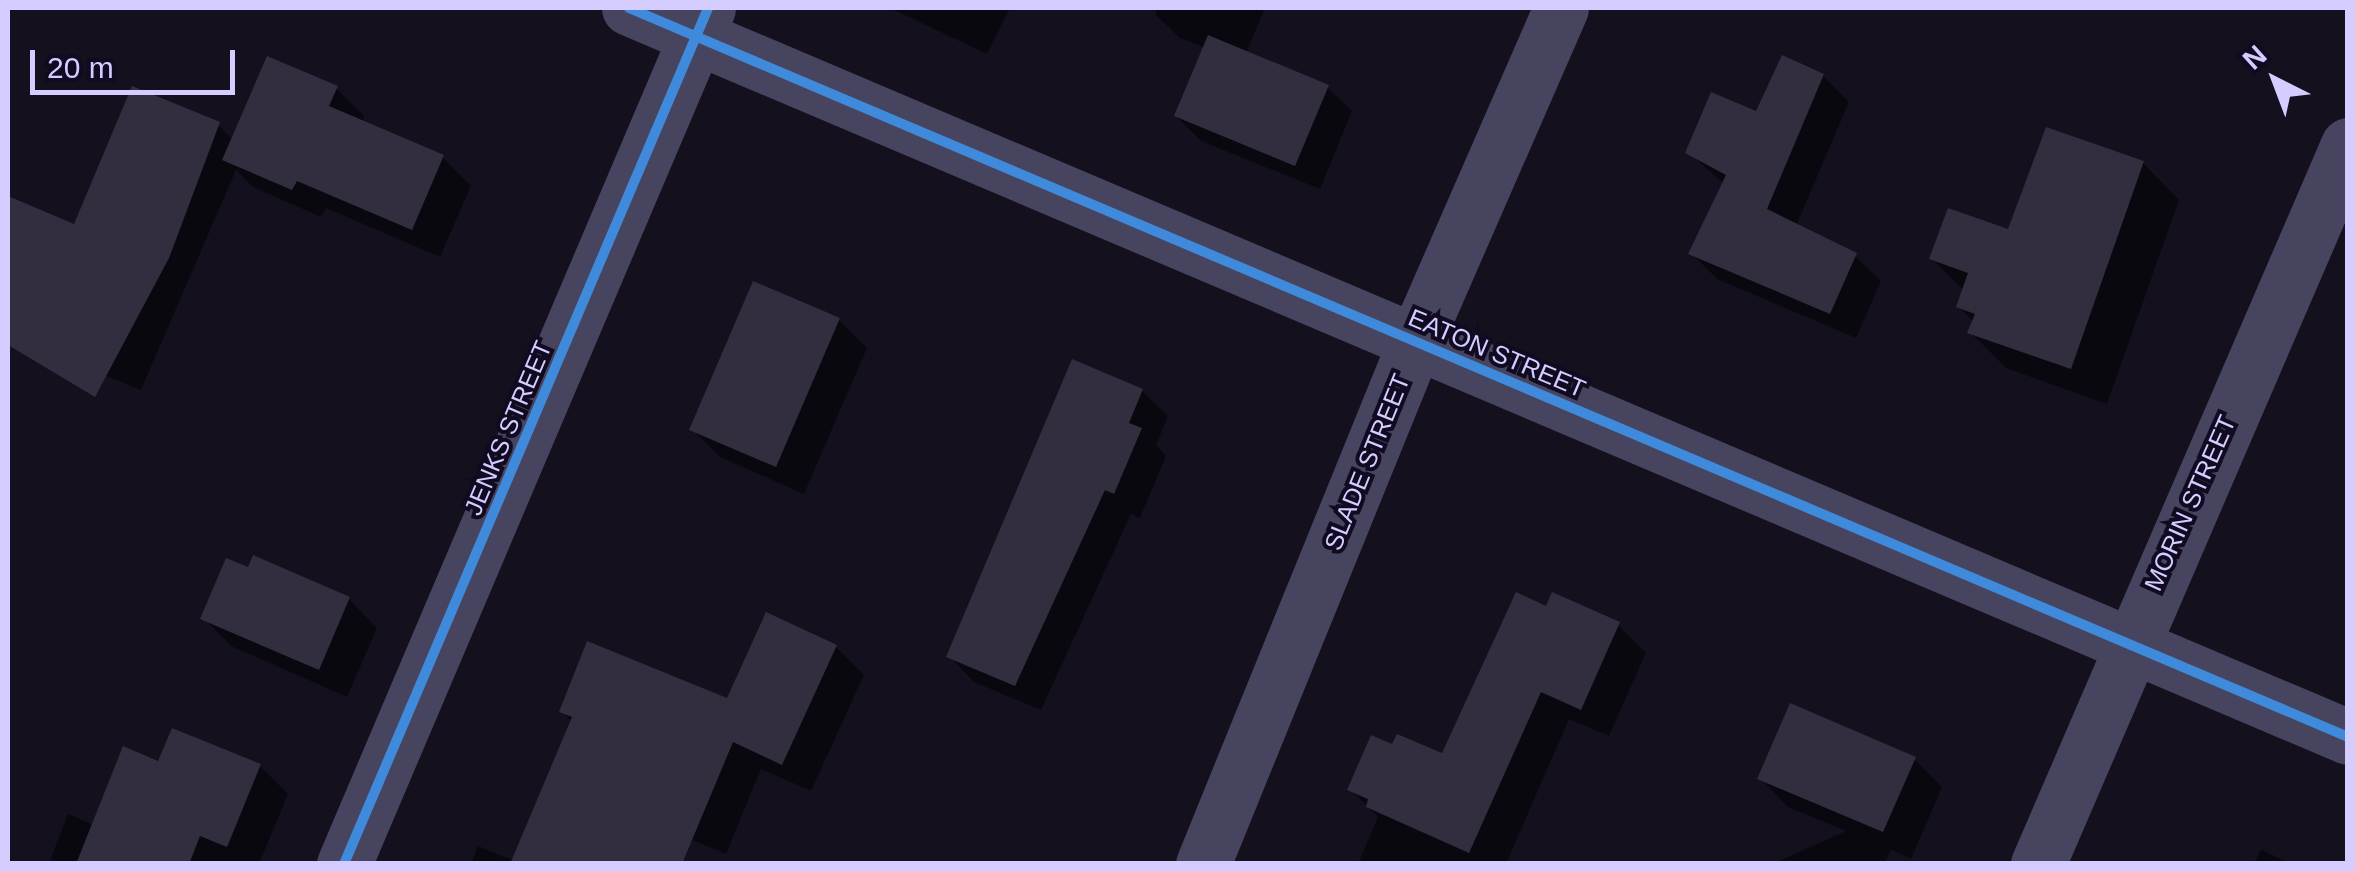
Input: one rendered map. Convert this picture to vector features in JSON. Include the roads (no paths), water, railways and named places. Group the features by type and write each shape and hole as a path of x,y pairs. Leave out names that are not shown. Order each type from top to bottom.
{"street":[{"name":"EATON STREET","path":"629,8 702,22 1416,340 2348,737"},
{"name":"SLADE STREET","path":"1203,864 1416,340 1562,8"},
{"name":"JENKS STREET","path":"344,864 702,22"},
{"name":"MORIN STREET","path":"2038,864 2127,645 2348,145"}]}
